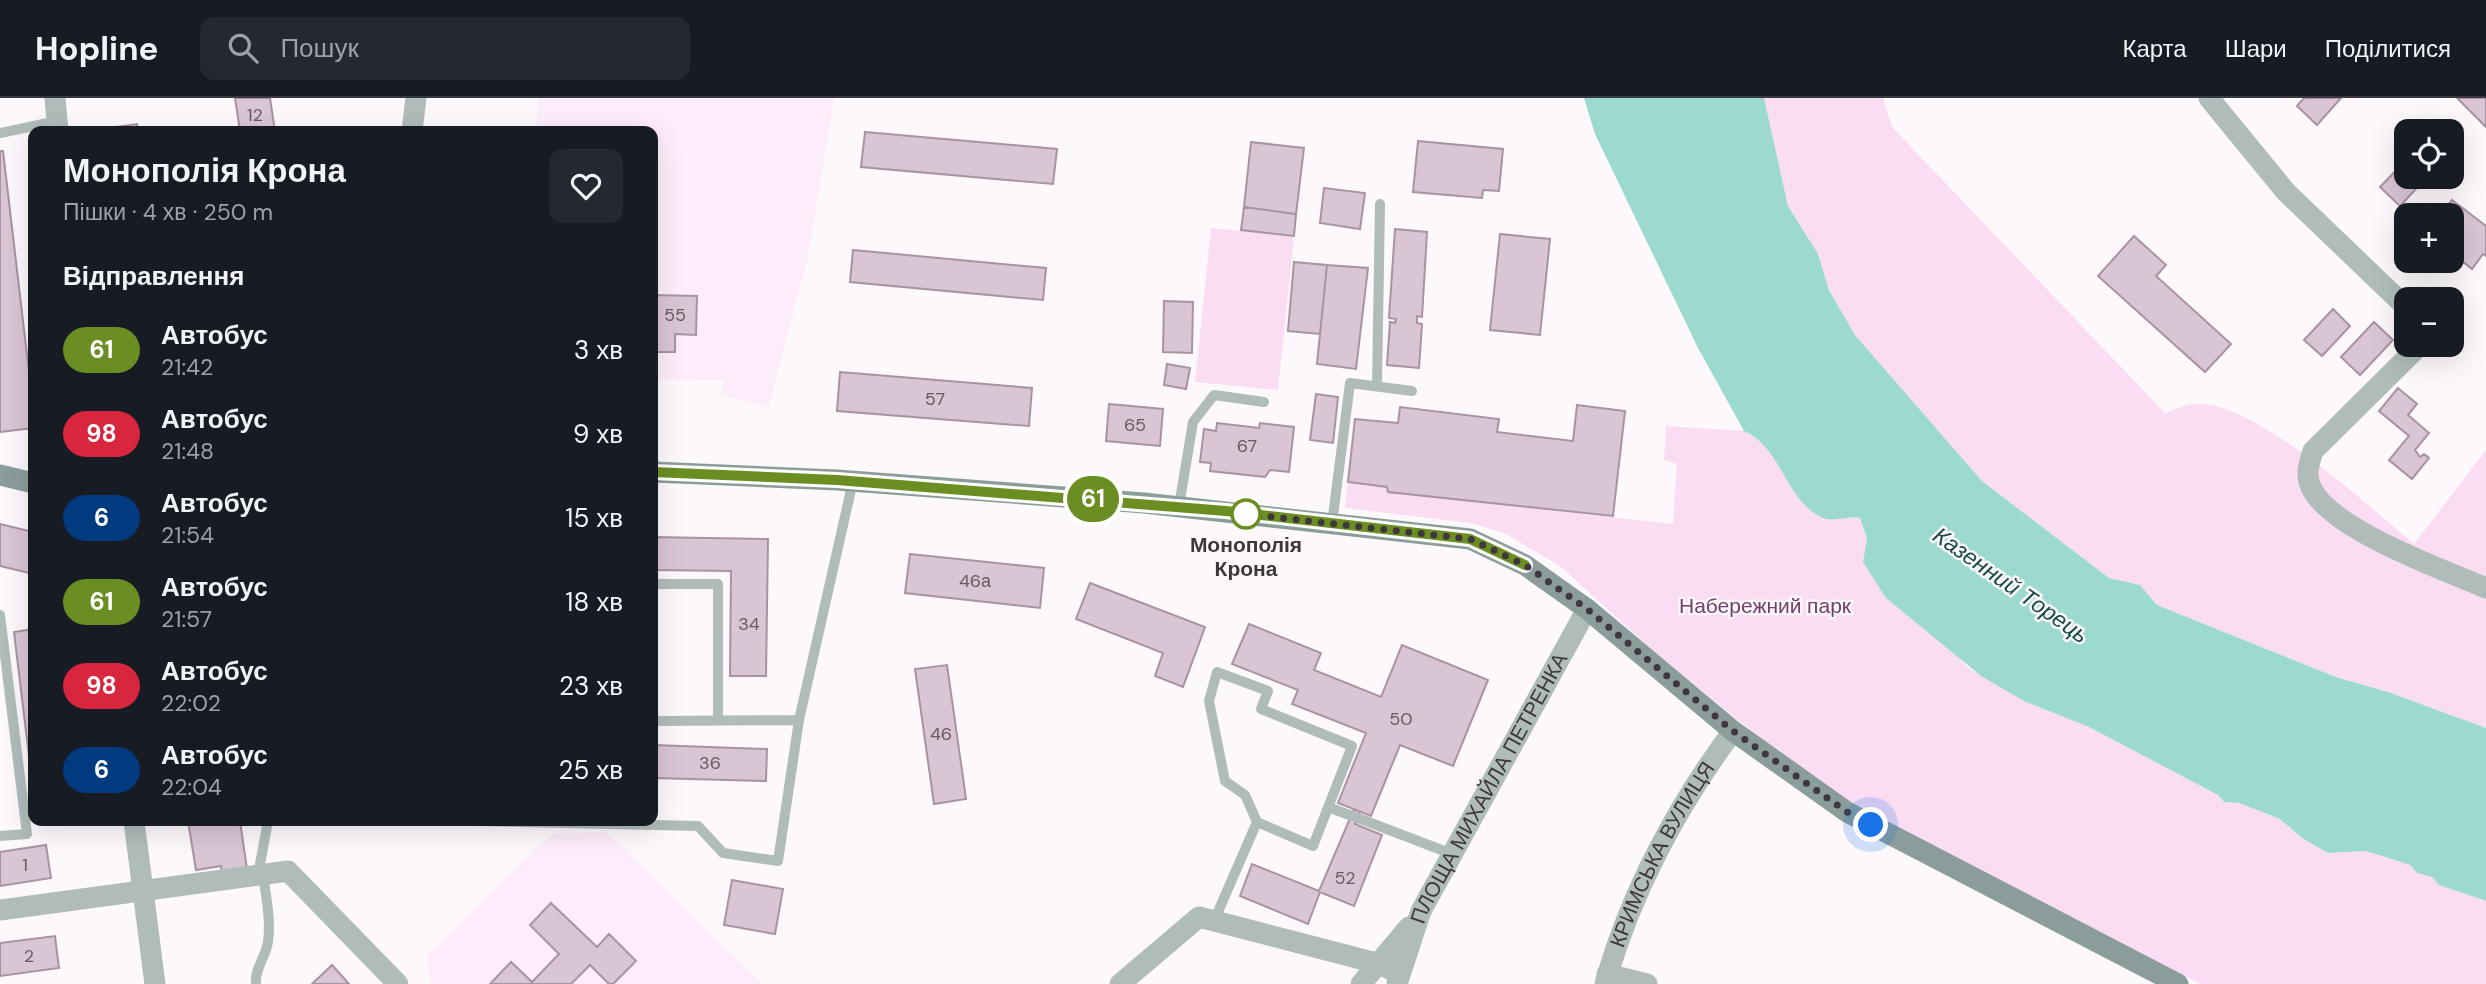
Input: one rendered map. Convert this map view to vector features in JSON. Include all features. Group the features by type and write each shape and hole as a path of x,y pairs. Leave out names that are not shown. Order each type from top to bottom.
{"main road":[{"path":"658,472 853,481 1179,506 1470,539 1525,565 1587,609 1733,731 1847,812 2178,984"},
{"path":"0,475 28,482"}],"street":[{"path":"55,98 57,126"},
{"path":"413,126 416,98"},
{"path":"2209,98 2287,192 2394,295"},
{"path":"2408,357 2313,451 2307,472 2310,486 2318,500 2334,513 2389,547 2486,588"},
{"name":"ПЛОЩА МИХАЙЛА ПЕТРЕНКА","path":"1392,974 1421,911 1587,609"},
{"name":"КРИМСЬКА ВУЛИЦЯ","path":"1606,979 1626,921 1675,820 1704,769 1733,731"},
{"path":"136,826 155,984"},
{"path":"0,910 288,871 398,984"},
{"path":"1119,984 1199,917 1392,974"},
{"path":"1361,984 1392,974"},
{"path":"1606,979 1647,984"}],"lane":[{"path":"0,133 28,130"},
{"path":"1377,386 1380,204"},
{"path":"1332,524 1350,383 1412,391"},
{"path":"1179,506 1193,422 1214,395 1264,402"},
{"path":"658,825 698,826 723,853 778,861 799,720 853,481"},
{"path":"658,583 718,584 718,721"},
{"path":"0,614 27,834 0,836"},
{"path":"1217,672 1268,691 1261,709 1352,746 1313,846 1257,822 1245,795 1225,780 1209,701 1217,672"},
{"path":"658,721 799,720"},
{"path":"1328,807 1452,854"},
{"path":"1214,921 1257,822"},
{"path":"256,984 255,977 268,943 269,924 260,875 267,826"}],"shaded area":[{"path":"538,98 834,98 808,257 768,408 721,395 724,380 658,379 658,126 536,126"},
{"path":"606,832 762,984 430,984 428,955 552,834"}],"green space":[{"path":"1764,98 1883,98 1892,127 2165,413 2196,404 2220,407 2248,419 2310,459 2414,544 2486,450 2486,728 2391,693 2336,677 2157,605 2140,585 2109,578 1982,481 1855,335 1828,287 1818,254 1788,206"},
{"path":"1211,228 1294,236 1278,390 1195,382"},
{"name":"Набережний парк","path":"1666,426 1744,431 1754,436 1770,452 1803,503 1811,510 1823,518 1860,518 1867,538 1866,549 1886,598 1949,647 1967,667 2024,701 2089,727 2218,795 2224,802 2239,803 2280,819 2302,838 2328,853 2366,851 2410,865 2417,873 2432,877 2439,885 2486,901 2486,984 2200,984 1850,803 1777,752 1651,649 1560,566 1506,534 1471,523 1345,508 1348,482 1387,487 1389,492 1673,524 1677,464 1664,460"}],"water":[{"name":"Казенний Торець","path":"1584,98 1764,98 1788,206 1818,254 1829,290 1855,335 1982,481 2109,578 2140,585 2157,605 2336,677 2391,693 2486,728 2486,901 2439,885 2432,877 2417,873 2410,865 2379,855 2365,851 2328,853 2302,838 2280,819 2239,803 2224,802 2218,795 2089,727 2024,701 1981,676 1886,598 1863,562 1867,538 1860,518 1827,519 1811,510 1800,500 1767,449 1744,431 1698,348 1595,134"}],"building":[{"path":"235,98 270,98 274,126 239,126"},
{"path":"2304,98 2341,98 2317,125 2297,106"},
{"path":"2457,98 2486,98 2486,127"},
{"path":"865,132 1057,149 1053,184 861,167"},
{"path":"1418,141 1503,149 1499,191 1483,190 1482,198 1413,192"},
{"path":"1251,142 1304,148 1296,214 1244,207"},
{"path":"0,151 3,151 28,364 28,429 0,432"},
{"path":"2394,172 2394,189 2416,189 2403,203 2397,203 2380,187"},
{"path":"1324,188 1365,193 1360,229 1320,223"},
{"path":"1244,207 1296,214 1294,236 1241,230"},
{"path":"2464,209 2486,226 2486,256 2483,254 2472,269 2464,263"},
{"path":"1395,229 1427,232 1422,317 1417,316 1417,323 1422,324 1419,368 1387,365 1390,322 1395,323 1396,319 1389,318"},
{"path":"1500,234 1550,239 1540,335 1490,330"},
{"path":"2134,236 2166,265 2156,276 2231,344 2205,372 2098,276"},
{"path":"853,250 1046,268 1043,300 850,282"},
{"path":"1294,262 1327,265 1320,334 1288,331"},
{"path":"1327,265 1368,268 1356,369 1317,364"},
{"path":"658,295 697,296 696,335 675,334 675,352 658,352"},
{"path":"1164,301 1193,302 1192,353 1163,352"},
{"path":"2333,309 2350,326 2322,356 2304,340"},
{"path":"2374,322 2393,340 2360,375 2341,357"},
{"path":"1167,364 1190,368 1186,389 1164,385"},
{"path":"840,372 1032,388 1029,426 837,411"},
{"path":"2398,388 2417,404 2408,415 2429,433 2415,450 2420,457 2424,454 2429,458 2412,479 2389,460 2409,436 2379,411"},
{"path":"1316,394 1338,397 1333,443 1310,440"},
{"path":"1109,404 1163,409 1160,446 1106,441"},
{"path":"1577,405 1625,411 1613,516 1388,492 1387,487 1348,482 1355,419 1398,423 1400,407 1499,419 1497,432 1573,441"},
{"name":"Монополія Крона","path":"1217,423 1259,428 1260,423 1294,427 1289,472 1270,470 1265,477 1210,471 1211,463 1200,462 1204,429 1216,431"},
{"path":"0,524 28,531 28,573 0,566"},
{"path":"658,537 768,539 766,676 730,676 731,571 658,570"},
{"path":"910,554 1044,568 1040,608 905,593"},
{"path":"1090,583 1205,627 1183,687 1155,676 1163,653 1076,619"},
{"path":"1249,624 1321,653 1314,670 1381,697 1402,645 1488,680 1453,766 1400,745 1371,816 1338,803 1366,733 1292,704 1298,690 1232,664"},
{"path":"28,630 28,748 14,632"},
{"path":"947,665 966,799 934,804 915,669"},
{"path":"658,745 767,749 766,781 658,778"},
{"path":"1354,809 1360,812 1355,824 1382,835 1354,906 1320,892 1308,924 1240,896 1252,864 1319,891"},
{"path":"189,826 241,826 247,869 222,873 221,866 196,870"},
{"path":"46,845 51,878 0,886 0,852"},
{"path":"732,880 783,889 775,934 724,925"},
{"path":"551,903 597,947 609,934 636,961 613,984 609,984 590,965 571,984 490,984 511,962 532,982 559,954 530,925"},
{"path":"55,936 59,968 0,976 0,943"},
{"path":"332,965 349,984 312,984"}],"bus line":[{"name":"61","path":"658,472 837,480 1226,511 1470,539 1525,565"}],"place":[{"name":"Монополія Крона","path":"1246,514"}],"route":[{"path":"1246,514 1470,539 1525,565 1587,609 1733,731 1847,812 1871,825"}]}
